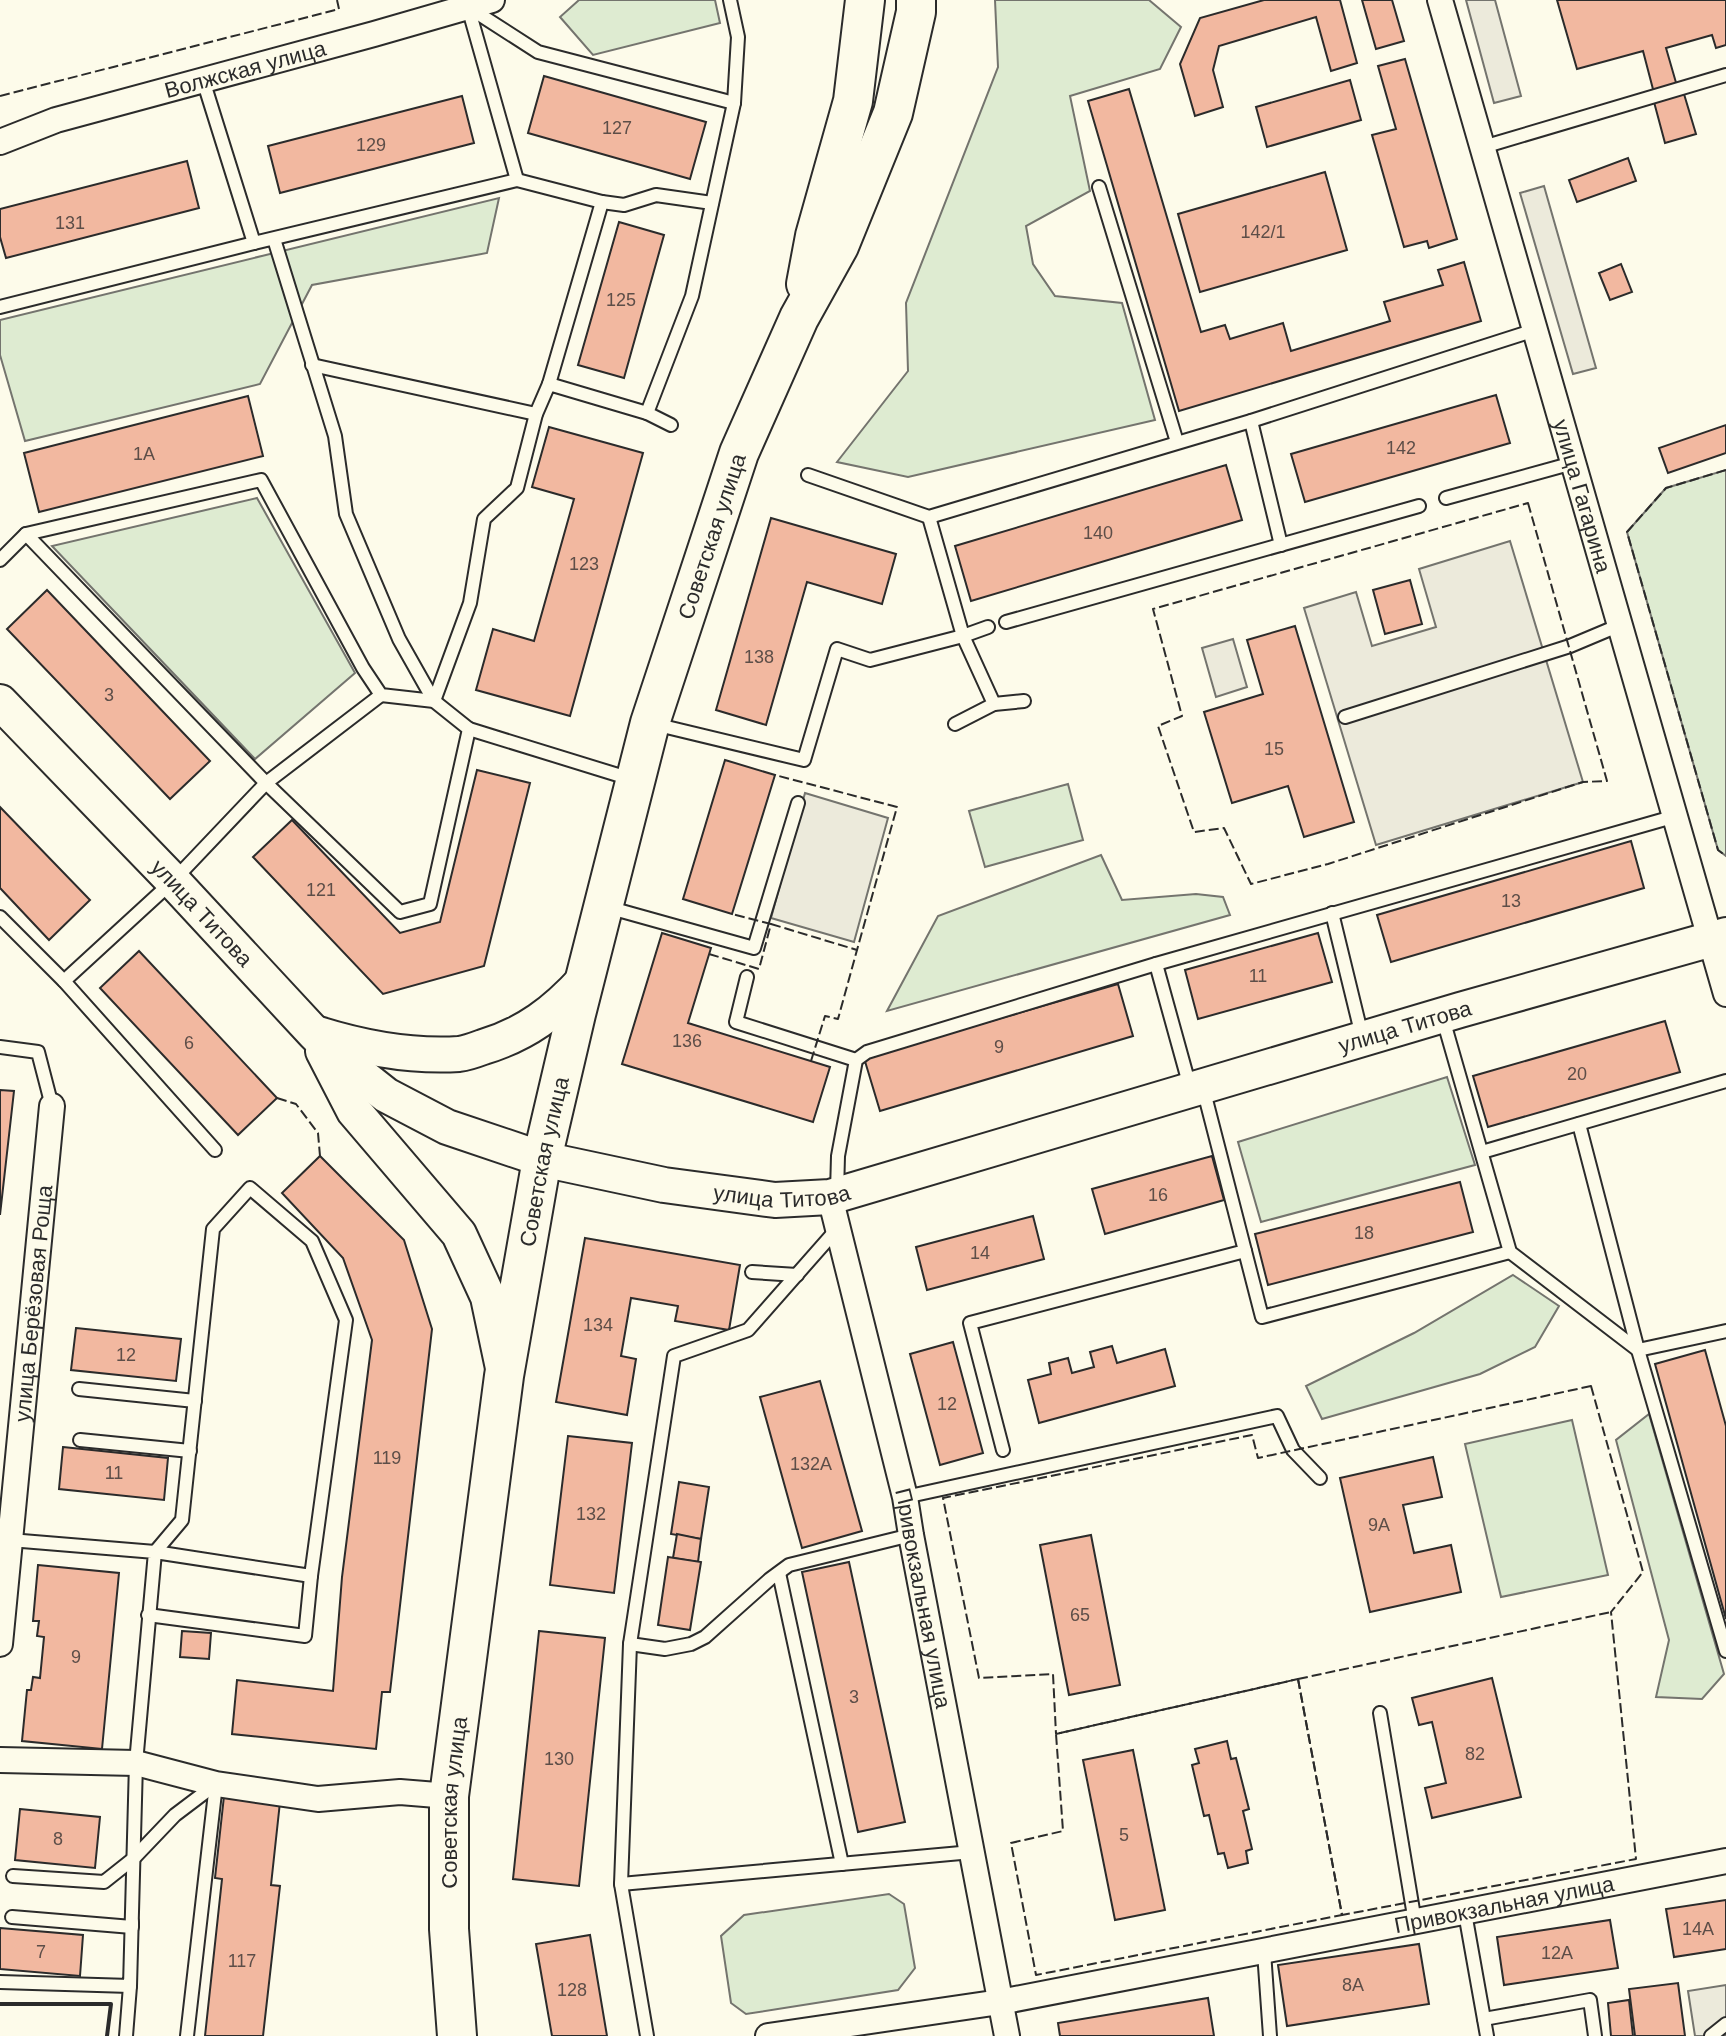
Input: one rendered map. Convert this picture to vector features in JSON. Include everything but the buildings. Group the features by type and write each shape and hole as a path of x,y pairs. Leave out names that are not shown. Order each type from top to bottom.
{"main road":[{"path":"799,318 815,236 853,101 865,0"},
{"path":"799,318 839,246 893,113 916,0"},
{"name":"Советская улица","path":"457,2036 449,1929 449,1796 504,1376 542,1159 650,723 739,453 799,318"},
{"name":"улица Титова","path":"0,702 314,1033 338,1057 386,1095 447,1127 542,1159 664,1185 835,1207 1197,1088 1718,937"},
{"path":"314,1033 396,1052 461,1054 507,1040 548,1015 585,979"},
{"path":"314,1033 354,1111 459,1234 488,1297 504,1376"}],"street":[{"name":"Волжская улица","path":"0,142 56,120 492,0"},
{"name":"улица Гагарина","path":"1440,0 1676,816 1718,937 1726,994"},
{"name":"улица Берёзовая Роща","path":"1,1630 52,1106"},
{"name":"Привокзальная улица","path":"835,1207 905,1497 1007,2036"},
{"path":"0,1760 136,1763 216,1784 318,1799 400,1792 449,1796"},
{"name":"Привокзальная улица","path":"1000,2002 1726,1861"},
{"path":"768,2036 1000,2002"}],"lane":[{"path":"647,413 692,296 734,103 738,37 730,0"},
{"path":"468,7 538,52 734,103"},
{"path":"468,7 517,180"},
{"path":"1483,147 1726,75"},
{"path":"203,80 254,243"},
{"path":"0,307 517,180 624,205 656,195 712,203"},
{"path":"1099,187 1177,442"},
{"path":"434,701 470,603 484,519 517,488 536,414 549,384 602,202"},
{"path":"274,239 335,436 346,514 399,639 434,701 469,729 636,780"},
{"path":"808,475 929,517 1251,421 1535,330"},
{"path":"312,365 536,414"},
{"path":"549,384 647,413 671,425"},
{"path":"1251,421 1281,545"},
{"path":"1446,498 1573,463"},
{"path":"0,560 26,534 261,480 363,668 381,695"},
{"path":"1006,622 1419,506"},
{"path":"929,517 963,636 994,704"},
{"path":"26,534 266,783 400,912 430,904 469,729"},
{"path":"1345,717 1570,646 1620,625"},
{"path":"650,723 804,760 837,649 870,660 988,627"},
{"path":"64,981 173,881 266,783 381,695 434,701"},
{"path":"955,724 994,704 1024,701"},
{"path":"603,907 754,948 798,803"},
{"path":"647,2036 621,1884 630,1644 674,1356 748,1330 797,1275 835,1207 838,1156 856,1060 867,1052 1156,964 1676,816"},
{"path":"1332,913 1363,1039"},
{"path":"0,917 64,981 215,1150"},
{"path":"1156,964 1197,1088 1262,1317 1510,1252"},
{"path":"747,977 736,1022 856,1060"},
{"path":"1442,1016 1510,1252 1638,1350 1726,1331"},
{"path":"0,1047 38,1052 52,1106"},
{"path":"1482,1152 1726,1081"},
{"path":"1579,1124 1638,1350 1726,1651"},
{"path":"126,2036 136,1763 148,1615 155,1552 182,1520 213,1229 250,1188 312,1241 346,1320 305,1636 148,1615"},
{"path":"1003,1450 970,1323 1245,1251"},
{"path":"752,1272 797,1275"},
{"path":"79,1389 195,1401"},
{"path":"905,1497 1277,1416 1293,1450 1320,1478"},
{"path":"80,1440 190,1451"},
{"path":"630,1644 665,1649 691,1644 705,1637 789,1565 911,1535"},
{"path":"10,1540 155,1552 311,1576"},
{"path":"779,1573 842,1864"},
{"path":"1380,1713 1415,1922"},
{"path":"13,1876 104,1882 133,1859 175,1815 216,1784"},
{"path":"187,2036 216,1784"},
{"path":"621,1884 972,1852"},
{"path":"1465,1913 1487,2036"},
{"path":"12,1917 132,1927"},
{"path":"1264,1952 1270,2036"},
{"path":"0,1982 130,1986"},
{"path":"1484,2019 1590,2000 1595,2036"},
{"path":"1711,2036 1726,2024"}],"green space":[{"path":"579,0 715,0 720,23 593,55 560,17"},
{"path":"995,0 1149,0 1181,27 1160,69 1070,96 1090,191 1026,226 1033,264 1055,296 1122,303 1155,420 908,477 837,462 908,371 906,303 998,67"},
{"path":"499,198 487,253 312,285 260,384 25,441 0,355 0,320"},
{"path":"1726,470 1726,856 1718,850 1627,532 1666,488"},
{"path":"257,498 355,673 255,759 52,546"},
{"path":"1068,784 1083,840 985,867 969,811"},
{"path":"1101,855 1122,900 1196,894 1223,897 1230,915 887,1011 938,916"},
{"path":"1447,1077 1475,1165 1261,1222 1238,1142"},
{"path":"1513,1275 1559,1306 1535,1347 1480,1374 1322,1419 1306,1386 1414,1333"},
{"path":"1649,1414 1724,1674 1702,1699 1656,1697 1669,1640 1616,1440"},
{"path":"1572,1420 1608,1575 1501,1597 1465,1444"},
{"path":"889,1894 904,1904 915,1968 898,1990 746,2014 731,2003 721,1936 744,1915"}],"shaded area":[{"path":"1466,0 1495,0 1521,96 1494,103"},
{"path":"1544,186 1596,368 1573,374 1520,193"},
{"path":"1510,541 1583,782 1376,845 1304,608 1356,592 1372,646 1436,627 1419,569"},
{"path":"1233,639 1247,687 1216,697 1202,648"},
{"path":"805,793 888,818 854,942 771,918"},
{"path":"1726,1985 1726,2036 1695,2036 1688,1991"}],"fence":[{"path":"0,96 339,9 337,0"},
{"path":"1726,470 1666,488 1627,532 1718,850 1726,856"},
{"path":"1528,503 1607,781 1583,782 1328,864 1251,884 1224,828 1194,832 1158,726 1182,716 1153,609 1528,503"},
{"path":"771,924 857,950 897,807 775,775"},
{"path":"709,954 759,969 771,924 732,914"},
{"path":"811,1061 825,1016 838,1019 857,950"},
{"path":"277,1098 296,1104 318,1133 320,1156"},
{"path":"1591,1386 1643,1572 1611,1612 1636,1859 1342,1915 1298,1679 1056,1734 1053,1674 979,1678 943,1498 1252,1435 1258,1458 1591,1386"},
{"path":"1298,1679 1611,1612"},
{"path":"1298,1679 1342,1915 1036,1975 1011,1843 1063,1831 1056,1734 1298,1679"}],"wall":[{"path":"0,2004 111,2004 107,2036"}]}
